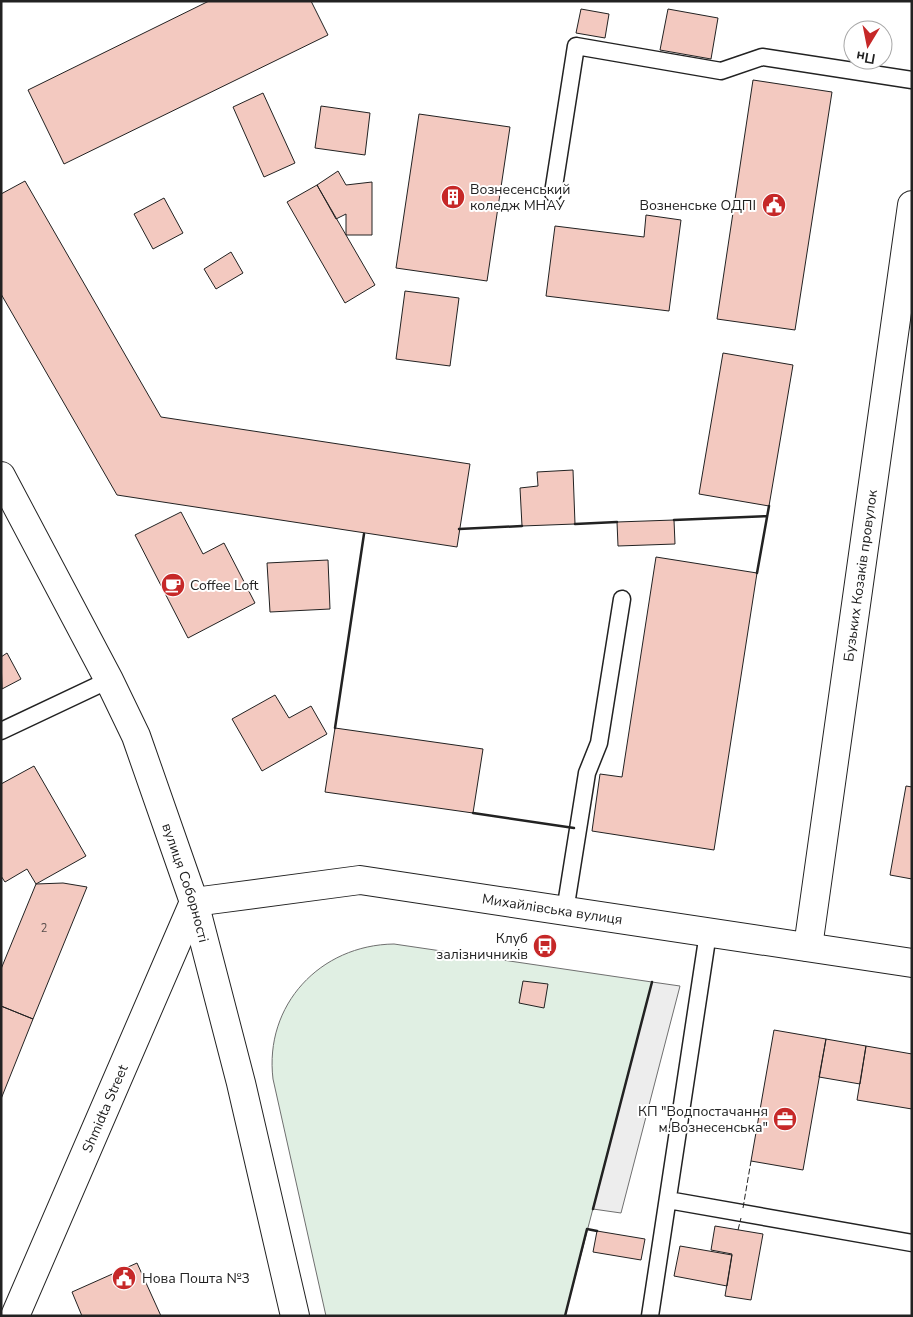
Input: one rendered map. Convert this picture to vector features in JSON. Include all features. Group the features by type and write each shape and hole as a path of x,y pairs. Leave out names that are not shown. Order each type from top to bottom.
{"main road":[{"name":"Бузьких Козаків провулок","path":"808,947 912,205"},
{"name":"вулиця Соборності","path":"1,476 109,680 136,736 194,902 241,1083 295,1316"},
{"name":"Михайлівська вулиця","path":"194,902 360,880 912,963"},
{"name":"Shmidta Street","path":"15,1316 194,902"}],"lane":[{"path":"553,193 576,46 721,71 762,57 912,80"},
{"path":"565,911 587,773 599,742 622,599"},
{"path":"1,731 109,680"},
{"path":"650,1316 708,933"},
{"path":"668,1200 912,1243"}],"green space":[{"path":"394,944 652,982 565,1316 326,1316 273,1079 273,1052 278,1027 288,1004 302,984 321,968 343,955 367,947"}],"shaded area":[{"path":"652,982 680,986 621,1213 593,1209"}],"building":[{"path":"209,1 311,1 328,35 64,164 28,90"},
{"path":"581,9 609,14 605,38 576,33"},
{"path":"668,9 718,18 711,59 660,50"},
{"name":"Возненське ОДПІ","path":"753,80 832,92 795,330 717,319"},
{"path":"263,93 295,163 264,177 233,107"},
{"path":"321,106 370,113 365,155 315,148"},
{"name":"Вознесенський коледж МНАУ","path":"419,114 510,127 487,281 396,268"},
{"path":"338,171 346,185 372,182 372,235 346,235 346,214 336,219 317,185"},
{"path":"25,181 161,417 470,464 457,547 117,495 1,294 1,194"},
{"path":"317,185 375,285 345,303 287,202"},
{"path":"164,198 183,233 153,249 134,214"},
{"path":"646,215 681,220 669,311 546,296 555,226 644,237"},
{"path":"231,252 243,273 216,289 204,269"},
{"path":"405,291 459,298 450,366 396,359"},
{"path":"723,353 793,365 769,506 699,494"},
{"path":"573,470 575,524 522,526 520,488 538,486 537,472"},
{"path":"181,512 203,554 224,543 255,603 188,638 135,535"},
{"path":"674,520 675,544 618,546 617,522"},
{"path":"656,557 757,573 714,850 592,831 600,774 622,777"},
{"path":"328,560 330,609 270,612 267,563"},
{"path":"7,653 21,679 2,689 1,657"},
{"path":"275,695 289,718 311,706 327,734 262,771 232,719"},
{"path":"335,728 483,749 473,813 325,792"},
{"path":"34,766 86,856 36,884 27,869 5,882 1,876 1,784"},
{"path":"906,786 912,787 912,879 890,875"},
{"path":"63,883 87,887 33,1019 1,1006 1,969 36,884"},
{"path":"523,981 548,984 544,1008 519,1003"},
{"path":"1,1006 33,1019 1,1099"},
{"name":"КП \"Водпостачання м.Вознесенська\"","path":"774,1030 826,1039 803,1170 751,1161"},
{"path":"826,1039 866,1046 860,1084 819,1077"},
{"path":"866,1046 912,1054 912,1109 857,1100"},
{"path":"715,1226 763,1234 751,1300 725,1296 732,1254 711,1250"},
{"path":"597,1231 645,1239 641,1260 593,1252"},
{"path":"680,1246 732,1255 727,1286 674,1276"},
{"name":"Нова Пошта №3","path":"137,1263 161,1316 82,1316 72,1292"}],"fence":[{"path":"743,1208 751,1161"},
{"path":"738,1230 741,1218"}],"wall":[{"path":"757,573 769,506"},
{"path":"674,520 767,516"},
{"path":"575,524 617,522"},
{"path":"459,529 522,526"},
{"path":"335,728 364,534"},
{"path":"473,813 574,828"},
{"path":"593,1209 652,982"},
{"path":"565,1316 587,1229 597,1231"}],"place":[{"name":"Вознесенський коледж МНАУ","path":"453,197"},
{"name":"Возненське ОДПІ","path":"774,205"},
{"name":"Coffee Loft","path":"173,585"},
{"name":"Клуб залізничників","path":"545,946"},
{"name":"КП \"Водпостачання м.Вознесенська\"","path":"785,1119"},
{"name":"Нова Пошта №3","path":"124,1278"}]}
